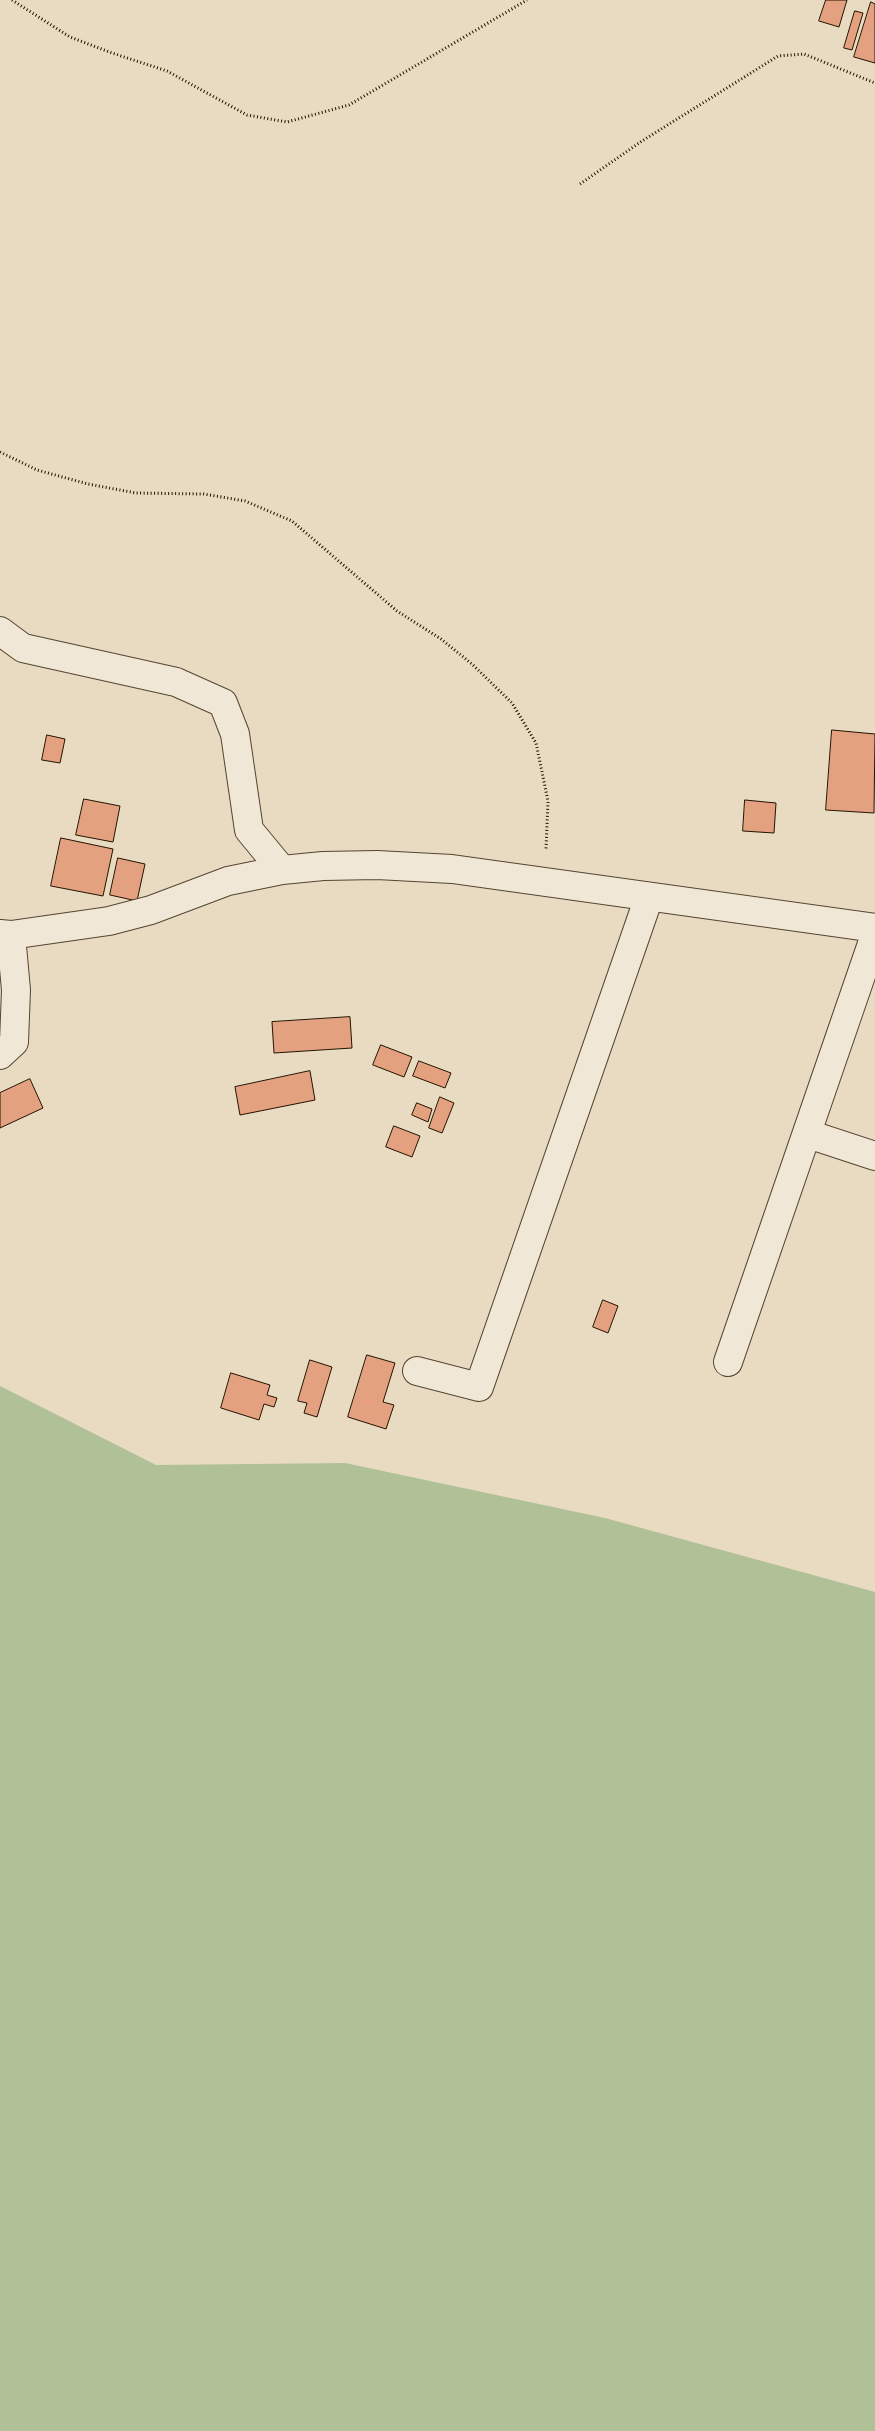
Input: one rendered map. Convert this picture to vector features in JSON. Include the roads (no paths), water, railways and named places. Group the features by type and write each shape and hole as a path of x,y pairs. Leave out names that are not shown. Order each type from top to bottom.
{"street":[{"path":"0,632 23,648 176,682 223,703 235,734 249,830 282,870"},
{"path":"0,1055 14,1042 16,990 5,934 109,921 151,910 228,881 282,870 323,866 395,866 452,869 875,928"},
{"path":"417,1371 479,1387 649,897"},
{"path":"728,1362 875,935"},
{"path":"808,1134 875,1156"}]}
